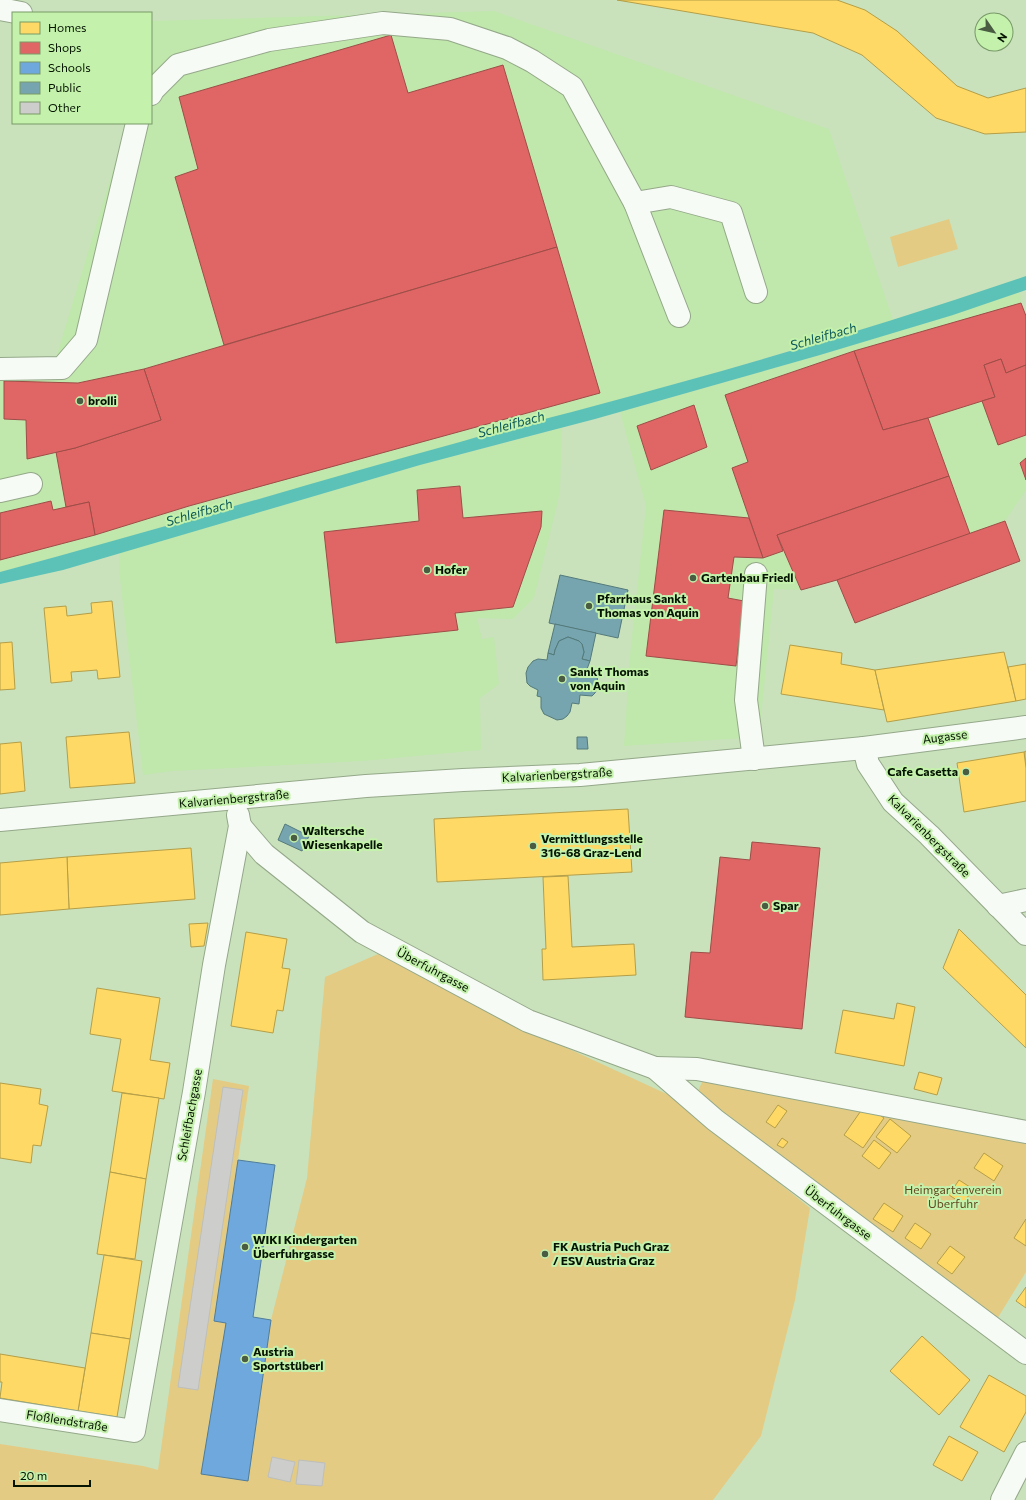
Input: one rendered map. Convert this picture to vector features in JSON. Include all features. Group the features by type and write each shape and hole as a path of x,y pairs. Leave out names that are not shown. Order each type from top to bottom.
{"street":[{"path":"0,9 16,12"},
{"path":"152,92 178,65 269,40 383,23 450,29 507,48 532,61 572,87 635,204 680,316"},
{"path":"0,369 62,368 86,340 137,124"},
{"path":"635,204 671,197 731,214 756,292"},
{"path":"0,491 31,484"},
{"path":"754,759 746,700 756,574"},
{"name":"Augasse","path":"864,748 1026,727"},
{"name":"Kalvarienbergstraße","path":"0,820 366,786 580,775 864,748 868,764 893,802 929,835 1026,934"},
{"name":"Schleifbachgasse","path":"134,1431 194,1092 214,965 240,826 235,799"},
{"name":"Überfuhrgasse","path":"240,826 264,854 362,932 528,1021 655,1068 697,1069 1026,1132"},
{"path":"998,906 1026,900"},
{"name":"Überfuhrgasse","path":"655,1068 714,1120 1026,1353"},
{"name":"Floßlendstraße","path":"0,1410 134,1431"},
{"path":"1002,1500 1026,1453"}],"shaded area":[{"path":"494,11 829,129 893,320 715,373 0,572 0,361 56,358 127,124 152,124 152,21"},
{"path":"1020,292 1021,303 1026,316 1026,490 1005,521 1020,561 855,623 837,580 801,590 774,589 759,737 624,746 630,655 646,506 620,412 820,355"},
{"path":"562,428 560,493 534,598 513,619 477,618 482,639 494,637 499,684 480,698 481,750 363,761 173,771 143,775 119,570 119,553 420,465"}],"green space":[{"path":"949,219 958,249 898,267 890,237"},
{"name":"FK Austria Puch Graz / ESV Austria Graz","path":"378,954 487,1011 671,1096 810,1208 795,1300 761,1436 713,1500 0,1500 0,1444 143,1466 158,1470 213,1079 249,1086 214,1321 226,1323 253,1317 271,1320 307,1178 325,977"},
{"name":"Heimgartenverein Überfuhr","path":"705,1076 1026,1139 1026,1272 997,1319 697,1093"}],"water":[{"path":"1026,276 1026,290 953,315 820,355 595,419 420,465 63,570 0,584 0,572 477,437 757,361 919,312"}],"building: Homes":[{"path":"617,0 837,0 865,10 897,31 957,86 988,98 1026,88 1026,132 985,134 936,118 862,55 813,33"},
{"path":"112,601 120,677 98,679 97,670 71,672 72,681 51,683 44,608 66,606 67,616 92,613 91,603"},
{"path":"12,642 15,689 0,690 0,643"},
{"path":"790,645 842,653 841,664 875,670 884,710 781,694"},
{"path":"1004,652 1016,701 887,722 875,670"},
{"path":"1026,664 1026,699 1016,701 1008,667"},
{"path":"129,732 135,783 70,788 66,737"},
{"path":"21,742 25,791 0,794 0,744"},
{"path":"1026,751 1026,768 1024,752"},
{"path":"1024,752 1026,768 1026,801 964,812 957,763"},
{"name":"Vermittlungsstelle 316-68 Graz-Lend","path":"628,809 632,872 437,882 434,819"},
{"path":"191,848 195,899 69,909 67,857"},
{"path":"67,857 69,909 0,915 0,863"},
{"path":"568,876 572,947 634,944 636,975 543,980 542,949 546,949 543,877"},
{"path":"208,923 204,946 191,947 189,924"},
{"path":"959,929 1026,995 1026,1048 943,968"},
{"path":"246,932 287,939 282,968 290,969 283,1011 277,1010 273,1033 231,1026"},
{"path":"97,988 160,998 150,1060 170,1063 164,1099 112,1091 121,1039 90,1034"},
{"path":"897,1003 915,1007 904,1066 835,1053 843,1010 894,1019"},
{"path":"919,1072 942,1078 937,1095 914,1089"},
{"path":"0,1083 41,1089 39,1104 48,1106 41,1146 33,1145 31,1163 0,1158"},
{"path":"122,1093 159,1098 146,1179 110,1172"},
{"path":"778,1105 787,1111 775,1128 766,1122"},
{"path":"865,1105 884,1118 863,1148 844,1135"},
{"path":"890,1119 911,1136 897,1153 876,1137"},
{"path":"782,1138 788,1142 783,1148 777,1145"},
{"path":"874,1140 891,1153 879,1169 862,1156"},
{"path":"984,1153 1003,1166 994,1181 974,1168"},
{"path":"110,1172 146,1179 135,1259 97,1254"},
{"path":"959,1180 973,1189 963,1204 949,1195"},
{"path":"884,1203 903,1216 893,1232 873,1219"},
{"path":"1026,1219 1026,1246 1014,1238"},
{"path":"915,1223 931,1234 921,1249 905,1238"},
{"path":"950,1246 965,1257 952,1274 937,1263"},
{"path":"104,1255 142,1261 130,1339 91,1333"},
{"path":"1026,1287 1026,1308 1016,1301"},
{"path":"91,1333 130,1339 117,1417 78,1411"},
{"path":"922,1336 970,1380 939,1415 890,1371"},
{"path":"0,1354 85,1368 78,1411 0,1398 2,1382 0,1382"},
{"path":"989,1375 1026,1396 1026,1412 1004,1452 960,1427"},
{"path":"949,1436 978,1452 962,1481 933,1465"}],"building: Shops":[{"path":"391,35 408,93 503,65 557,247 224,345 175,177 198,169 179,97"},
{"path":"557,247 600,393 189,506 95,535 89,502 66,507 56,452 75,448 161,420 144,369"},
{"path":"1021,303 1026,316 1026,365 1006,373 1001,359 984,365 995,397 928,418 883,430 854,351"},
{"path":"854,351 883,430 928,418 949,476 777,535 783,551 763,558 732,468 748,462 725,395"},
{"path":"1001,359 1006,373 1026,365 1026,435 998,445 982,401 995,397 984,365"},
{"name":"brolli","path":"144,369 161,420 75,448 27,459 26,420 4,419 4,381 78,383"},
{"path":"694,405 707,447 651,470 637,426"},
{"path":"1026,458 1026,480 1020,463"},
{"path":"949,476 970,534 837,580 801,590 777,535"},
{"name":"Hofer","path":"460,486 463,518 542,511 541,527 513,607 455,613 458,630 336,643 324,532 419,521 417,490"},
{"path":"51,501 53,510 89,502 95,535 0,560 0,513"},
{"name":"Gartenbau Friedl","path":"664,510 749,518 763,558 734,557 728,598 744,601 736,666 646,656"},
{"path":"1005,521 1020,561 855,623 837,580"},
{"name":"Spar","path":"752,842 820,848 802,1029 685,1017 691,952 710,953 720,857 750,860"}],"building: Schools":[{"path":"238,1160 275,1165 253,1317 271,1320 248,1481 201,1474 226,1323 214,1321"}],"building: Public":[{"name":"Pfarrhaus Sankt Thomas von Aquin","path":"560,575 628,590 618,638 549,623"},
{"path":"555,624 596,633 590,661 582,659 584,652 582,644 579,641 568,637 559,641 554,655 548,653"},
{"name":"Sankt Thomas von Aquin","path":"568,637 579,641 582,644 584,652 582,659 590,661 587,669 597,675 598,686 592,696 580,695 579,704 572,703 570,712 567,716 563,719 557,720 544,714 541,708 541,697 537,696 538,690 527,683 526,673 528,667 533,661 538,659 547,660 548,653 554,655 559,641"},
{"path":"577,737 587,737 588,749 577,749"},
{"name":"Waltersche Wiesenkapelle","path":"285,824 309,836 302,851 278,840"}],"building: Other":[{"path":"223,1087 243,1090 198,1390 178,1387"},
{"path":"272,1457 295,1462 290,1482 268,1477"},
{"path":"299,1460 325,1463 322,1486 296,1484"}],"place":[{"name":"brolli","path":"80,401"},
{"name":"Hofer","path":"427,570"},
{"name":"Gartenbau Friedl","path":"693,578"},
{"name":"Pfarrhaus Sankt Thomas von Aquin","path":"589,606"},
{"name":"Sankt Thomas von Aquin","path":"562,679"},
{"name":"Cafe Casetta","path":"966,772"},
{"name":"Waltersche Wiesenkapelle","path":"294,838"},
{"name":"Vermittlungsstelle 316-68 Graz-Lend","path":"533,846"},
{"name":"Spar","path":"765,906"},
{"name":"WIKI Kindergarten Überfuhrgasse","path":"245,1247"},
{"name":"FK Austria Puch Graz / ESV Austria Graz","path":"545,1254"},
{"name":"Austria Sportstüberl","path":"245,1359"}],"water label":[{"name":"Schleifbach","path":"823,336"},
{"name":"Schleifbach","path":"511,424"},
{"name":"Schleifbach","path":"199,512"}]}
